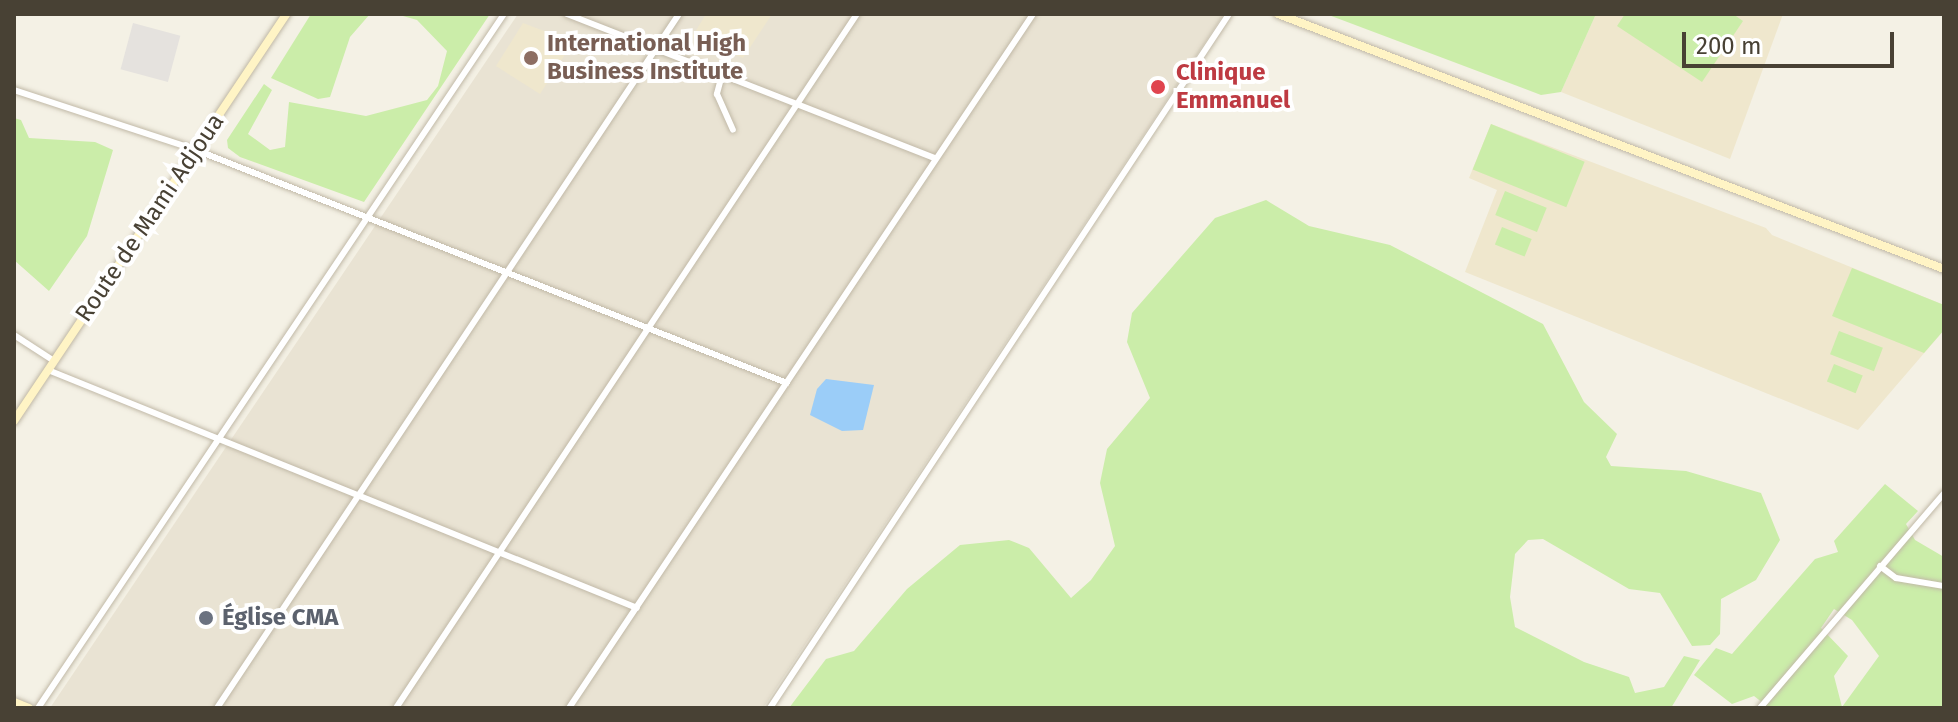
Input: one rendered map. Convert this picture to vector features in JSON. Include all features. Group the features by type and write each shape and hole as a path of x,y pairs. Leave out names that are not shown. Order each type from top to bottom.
{"street":[{"name":"Route de Mami Adjoua","path":"14,421 286,14"},
{"path":"38,708 504,14"},
{"path":"567,14 723,71 935,158"},
{"path":"217,708 679,14"},
{"path":"396,708 857,14"},
{"path":"569,708 1033,14"},
{"path":"770,708 1229,14"},
{"path":"1278,14 1944,269"},
{"path":"723,71 717,94 733,130"},
{"path":"14,90 196,150 511,270 787,383"},
{"path":"14,335 54,361"},
{"path":"48,370 362,493 637,608"},
{"path":"1760,708 1944,493"},
{"path":"1880,566 1896,578 1944,586"},
{"path":"14,702 29,708"}],"shaded area":[{"path":"518,14 1224,14 763,708 50,708"},
{"path":"706,14 772,14 743,58 692,37"},
{"path":"1596,14 1783,14 1730,159 1561,92"},
{"path":"133,23 180,36 168,82 121,69"},
{"name":"International High Business Institute","path":"523,23 573,42 540,94 496,66"},
{"path":"1491,124 1766,228 1772,235 1944,305 1944,330 1858,430 1465,272 1497,190 1469,178"}],"green space":[{"path":"311,14 370,14 350,37 330,97 318,99 271,78"},
{"path":"396,14 490,14 364,202 240,157 228,148 227,140 264,84 272,90 248,134 270,150 285,147 289,102 366,116 427,100 438,86 447,51 417,20"},
{"path":"1326,14 1596,14 1561,92 1541,95"},
{"path":"1625,14 1733,14 1743,21 1702,82 1617,26"},
{"path":"14,118 21,120 29,138 95,142 113,150 87,236 49,291 14,260"},
{"path":"1491,124 1585,162 1566,207 1473,169"},
{"path":"1505,191 1547,208 1537,232 1495,215"},
{"path":"1266,200 1309,226 1390,245 1543,324 1584,402 1617,434 1606,457 1611,466 1686,471 1761,493 1780,540 1756,580 1721,599 1720,634 1710,645 1692,646 1660,593 1629,589 1543,539 1528,540 1515,554 1510,597 1515,627 1584,662 1629,677 1635,693 1664,687 1684,656 1700,660 1671,708 789,708 826,659 854,651 907,589 960,545 1009,540 1029,548 1071,598 1091,580 1115,546 1100,483 1107,449 1150,398 1127,342 1132,313 1215,218"},
{"path":"1502,227 1532,239 1525,257 1495,245"},
{"path":"1852,268 1944,305 1944,330 1924,353 1832,316"},
{"path":"1839,331 1883,348 1874,371 1830,354"},
{"path":"1834,364 1863,376 1856,393 1827,382"},
{"path":"1885,484 1918,511 1906,524 1915,540 1944,557 1944,708 1761,708 1763,703 1754,696 1732,704 1694,675 1716,648 1732,654 1815,559 1838,552 1834,541","holes":["1834,609 1852,620 1879,656 1842,707 1834,676 1848,656 1821,628"]}],"water":[{"path":"826,379 874,385 863,430 842,431 810,415 817,389"}],"place":[{"name":"International High Business Institute","path":"531,58"},
{"name":"Clinique Emmanuel","path":"1158,87"},
{"name":"Église CMA","path":"206,618"}]}
